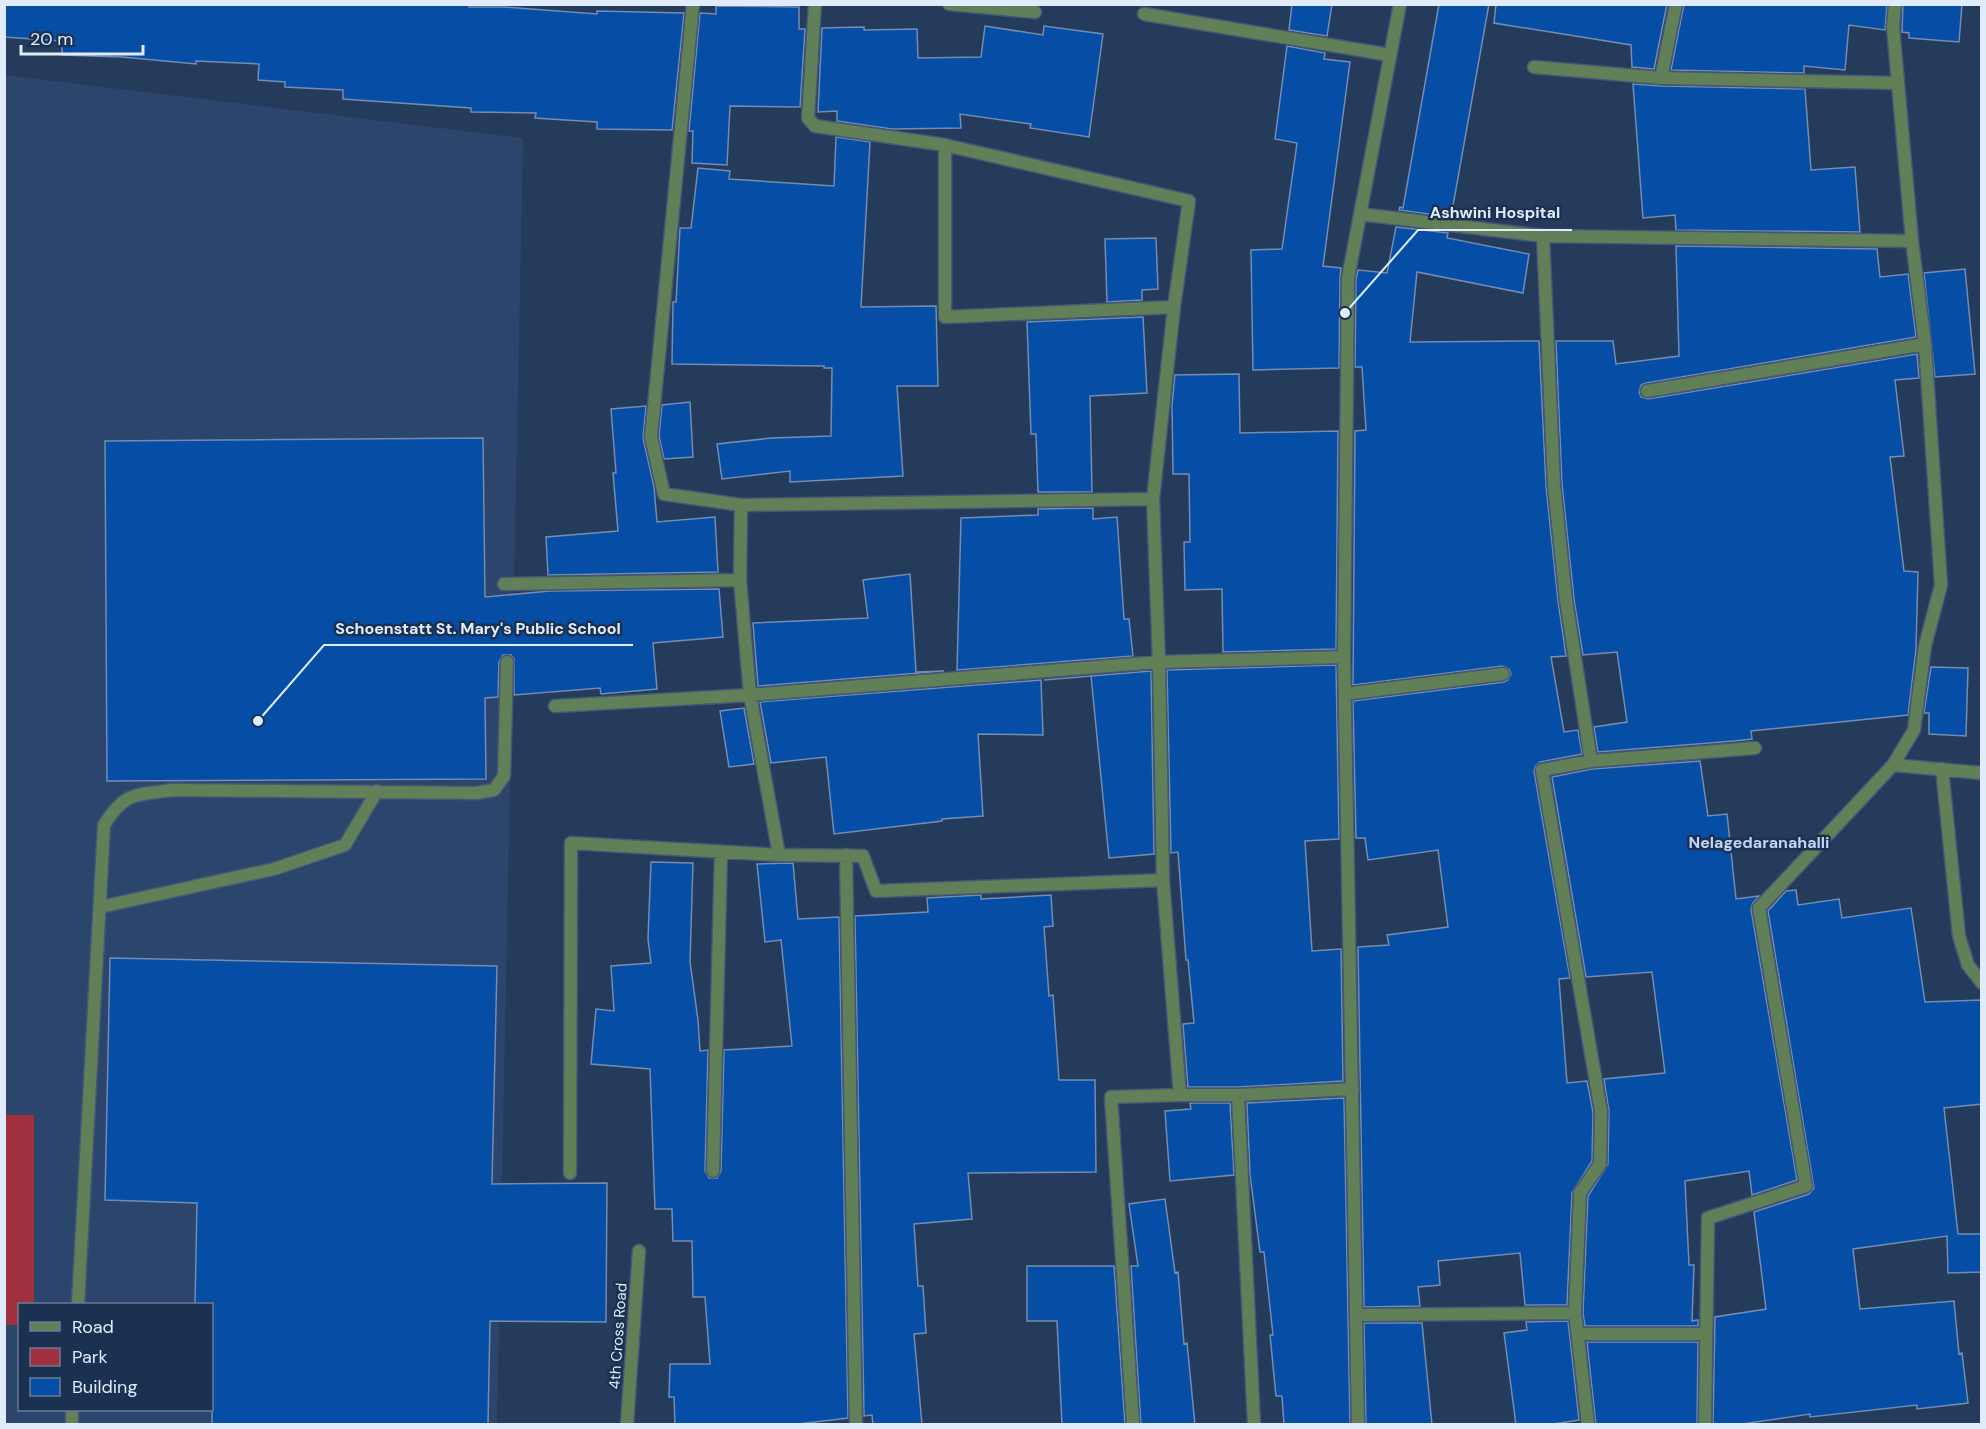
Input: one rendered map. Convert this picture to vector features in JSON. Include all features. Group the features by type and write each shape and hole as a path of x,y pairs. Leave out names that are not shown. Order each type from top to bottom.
{"street":[{"path":"693,4 651,436 664,494 741,505 1153,499"},
{"path":"815,4 808,118 815,126 945,145 1190,201 1174,307 1153,499 1163,880 1180,1095"},
{"path":"949,4 1035,12"},
{"path":"1359,1425 1344,657 1348,279 1400,4"},
{"path":"1661,78 1676,4"},
{"path":"1705,1425 1708,1218 1806,1186 1759,908 1893,765 1914,730 1925,645 1941,585 1925,344 1912,241 1893,27 1895,4"},
{"path":"1144,14 1390,55"},
{"path":"1534,67 1661,78 1898,83"},
{"path":"945,145 945,317 1174,307"},
{"path":"1360,214 1543,236 1912,241"},
{"path":"1543,236 1554,484 1566,600 1591,761"},
{"path":"1647,391 1925,344"},
{"path":"741,505 740,580 750,696 779,855"},
{"path":"504,584 740,580"},
{"path":"555,706 750,696 1159,662 1344,657"},
{"path":"78,1303 104,825 115,807 132,795 173,790 476,793 494,790 504,776 507,662"},
{"path":"1346,694 1503,674"},
{"path":"1588,1425 1575,1313 1580,1193 1600,1164 1601,1111 1542,770 1591,761 1755,748"},
{"path":"1893,765 1982,773"},
{"path":"1942,769 1959,936 1968,965 1982,983"},
{"path":"100,907 274,869 345,846 377,791"},
{"path":"570,1173 572,843 779,855 863,856 876,891 1163,880"},
{"path":"713,1171 721,852"},
{"path":"846,855 856,1425"},
{"path":"1133,1425 1111,1097 1238,1095 1353,1089"},
{"path":"1238,1095 1254,1425"},
{"name":"4th Cross Road","path":"627,1425 639,1251"},
{"path":"1356,1315 1575,1313"},
{"path":"1579,1334 1706,1334"}],"shaded area":[{"path":"5,75 523,138 497,1424 5,1424"}],"green space":[{"path":"5,1115 34,1115 34,1303 18,1303 18,1325 5,1325"}],"building":[{"path":"4,4 469,4 469,7 504,7 597,14 597,11 684,13 672,130 597,129 597,122 535,118 536,113 471,112 471,108 343,99 343,90 285,87 285,82 258,80 259,64 196,61 196,64 122,57 62,55 62,41 4,37"},
{"path":"1292,4 1332,4 1327,36 1289,30"},
{"path":"1439,4 1489,4 1451,217 1399,210 1400,207 1403,208"},
{"path":"1496,4 1667,4 1654,69 1632,67 1631,45 1494,23"},
{"path":"1684,4 1887,4 1885,30 1849,25 1845,70 1804,66 1804,73 1671,70"},
{"path":"1903,4 1962,4 1959,42 1909,38 1909,33 1902,32"},
{"path":"716,6 799,7 799,29 805,29 800,107 730,106 727,165 692,163 693,131 689,131 700,13 716,14"},
{"path":"985,26 1043,35 1044,26 1103,34 1089,137 1030,128 1031,124 960,114 961,128 892,129 837,121 837,111 818,112 822,28 917,29 918,58 981,57"},
{"path":"1287,46 1325,53 1324,59 1350,62 1323,266 1341,268 1339,368 1253,370 1251,250 1282,249 1297,143 1275,139"},
{"path":"1633,84 1805,89 1811,170 1855,167 1860,232 1676,230 1675,215 1643,218"},
{"path":"836,137 870,142 861,307 936,306 938,386 897,386 903,476 790,482 790,471 722,479 717,444 772,438 831,436 832,368 672,364 673,302 676,302 680,228 691,228 698,168 730,171 729,179 834,186"},
{"path":"1396,227 1448,233 1447,238 1529,254 1523,293 1417,272 1410,342 1539,341 1546,486 1566,656 1551,657 1564,732 1578,730 1582,754 1540,762 1534,771 1570,978 1559,979 1567,1083 1587,1081 1593,1112 1592,1161 1572,1193 1567,1305 1525,1305 1520,1253 1438,1261 1440,1285 1418,1287 1420,1306 1364,1307 1358,947 1389,945 1387,935 1448,927 1438,850 1368,860 1365,838 1356,838 1353,701 1504,682 1511,674 1509,669 1502,666 1353,685 1355,431 1366,430 1362,367 1355,367 1356,279 1358,270 1387,273"},
{"path":"1156,238 1158,289 1142,290 1142,300 1107,302 1105,239"},
{"path":"1676,246 1877,249 1880,277 1908,274 1916,337 1646,383 1641,385 1639,392 1641,397 1648,399 1917,354 1919,378 1895,380 1904,456 1890,457 1904,571 1918,572 1916,649 1908,715 1751,731 1752,739 1598,752 1594,727 1627,722 1617,652 1583,655 1574,599 1562,484 1556,341 1613,341 1616,364 1679,356"},
{"path":"1965,269 1975,374 1935,377 1924,273"},
{"path":"1143,317 1147,393 1090,396 1092,492 1038,492 1036,434 1031,434 1027,322"},
{"path":"1239,374 1240,433 1338,431 1336,649 1223,652 1222,589 1185,590 1184,542 1190,542 1189,474 1173,474 1172,405 1175,375"},
{"path":"690,402 693,457 664,459 659,436 662,405"},
{"path":"646,406 643,438 654,487 657,522 715,517 718,572 548,575 546,537 618,531 611,409"},
{"path":"483,438 485,597 550,591 719,589 723,637 653,643 657,689 601,694 600,688 514,695 514,659 511,655 503,655 499,662 498,697 485,698 486,779 107,781 105,441"},
{"path":"1093,508 1093,519 1117,517 1124,619 1129,619 1133,656 957,670 961,518 1038,515 1038,509"},
{"path":"910,574 916,672 944,671 758,686 753,623 868,618 863,580"},
{"path":"1336,665 1339,839 1305,841 1312,951 1341,949 1343,1081 1238,1087 1188,1087 1183,1024 1194,1023 1188,960 1186,960 1178,852 1171,853 1167,670"},
{"path":"1931,667 1968,668 1966,736 1929,734 1929,713 1924,713"},
{"path":"1151,671 1154,854 1109,858 1091,676"},
{"path":"1041,680 1043,735 978,734 983,816 942,819 942,821 834,834 826,757 771,763 760,702"},
{"path":"744,708 754,764 729,767 720,711"},
{"path":"1700,761 1708,816 1727,814 1736,899 1759,896 1751,909 1797,1180 1752,1195 1749,1171 1685,1181 1689,1265 1694,1265 1692,1321 1698,1320 1698,1326 1585,1326 1583,1313 1588,1196 1608,1164 1609,1111 1604,1079 1665,1073 1652,972 1586,977 1552,777 1592,769"},
{"path":"651,862 693,863 690,962 700,1051 708,1050 705,1171 709,1178 717,1178 721,1171 724,1050 792,1046 781,940 765,942 757,864 793,863 798,919 839,917 848,1418 790,1425 675,1425 674,1397 669,1397 670,1364 710,1364 705,1297 693,1297 692,1241 673,1241 672,1209 655,1209 650,1069 591,1064 596,1009 614,1011 611,966 651,963 648,939"},
{"path":"1796,890 1798,905 1839,899 1842,918 1911,908 1925,1002 1982,1000 1982,1104 1944,1108 1958,1234 1982,1234 1982,1272 1948,1273 1947,1236 1853,1249 1860,1309 1954,1301 1959,1354 1962,1353 1968,1403 1917,1409 1917,1405 1810,1417 1810,1414 1735,1425 1713,1425 1715,1317 1766,1309 1754,1212 1809,1194 1814,1188 1768,911 1786,891"},
{"path":"981,895 981,899 1051,895 1053,926 1044,927 1049,996 1053,995 1059,1080 1095,1080 1096,1172 968,1173 972,1219 914,1224 918,1286 923,1286 926,1333 914,1334 922,1425 873,1425 872,1415 864,1416 855,916 928,912 927,898"},
{"path":"110,958 497,966 492,1184 607,1183 606,1322 490,1321 488,1425 212,1425 213,1303 195,1303 197,1203 105,1200"},
{"path":"1344,1098 1350,1425 1284,1425 1282,1396 1276,1396 1270,1335 1273,1335 1264,1252 1260,1252 1250,1174 1247,1103"},
{"path":"1190,1103 1230,1103 1234,1175 1170,1181 1165,1111 1191,1109"},
{"path":"1165,1199 1175,1273 1178,1272 1184,1344 1187,1343 1195,1425 1141,1425 1131,1266 1138,1266 1129,1204"},
{"path":"1027,1266 1114,1266 1125,1425 1062,1425 1057,1321 1027,1321"},
{"path":"1568,1321 1579,1420 1547,1425 1516,1425 1504,1333 1527,1330 1526,1322"},
{"path":"1364,1323 1422,1323 1432,1425 1366,1425"},
{"path":"1587,1342 1698,1342 1697,1425 1596,1425"}],"place":[{"name":"Ashwini Hospital","path":"1345,313"},
{"name":"Schoenstatt St. Mary's Public School","path":"258,721"}],"district":[{"name":"Nelagedaranahalli","path":"1759,842"}]}
